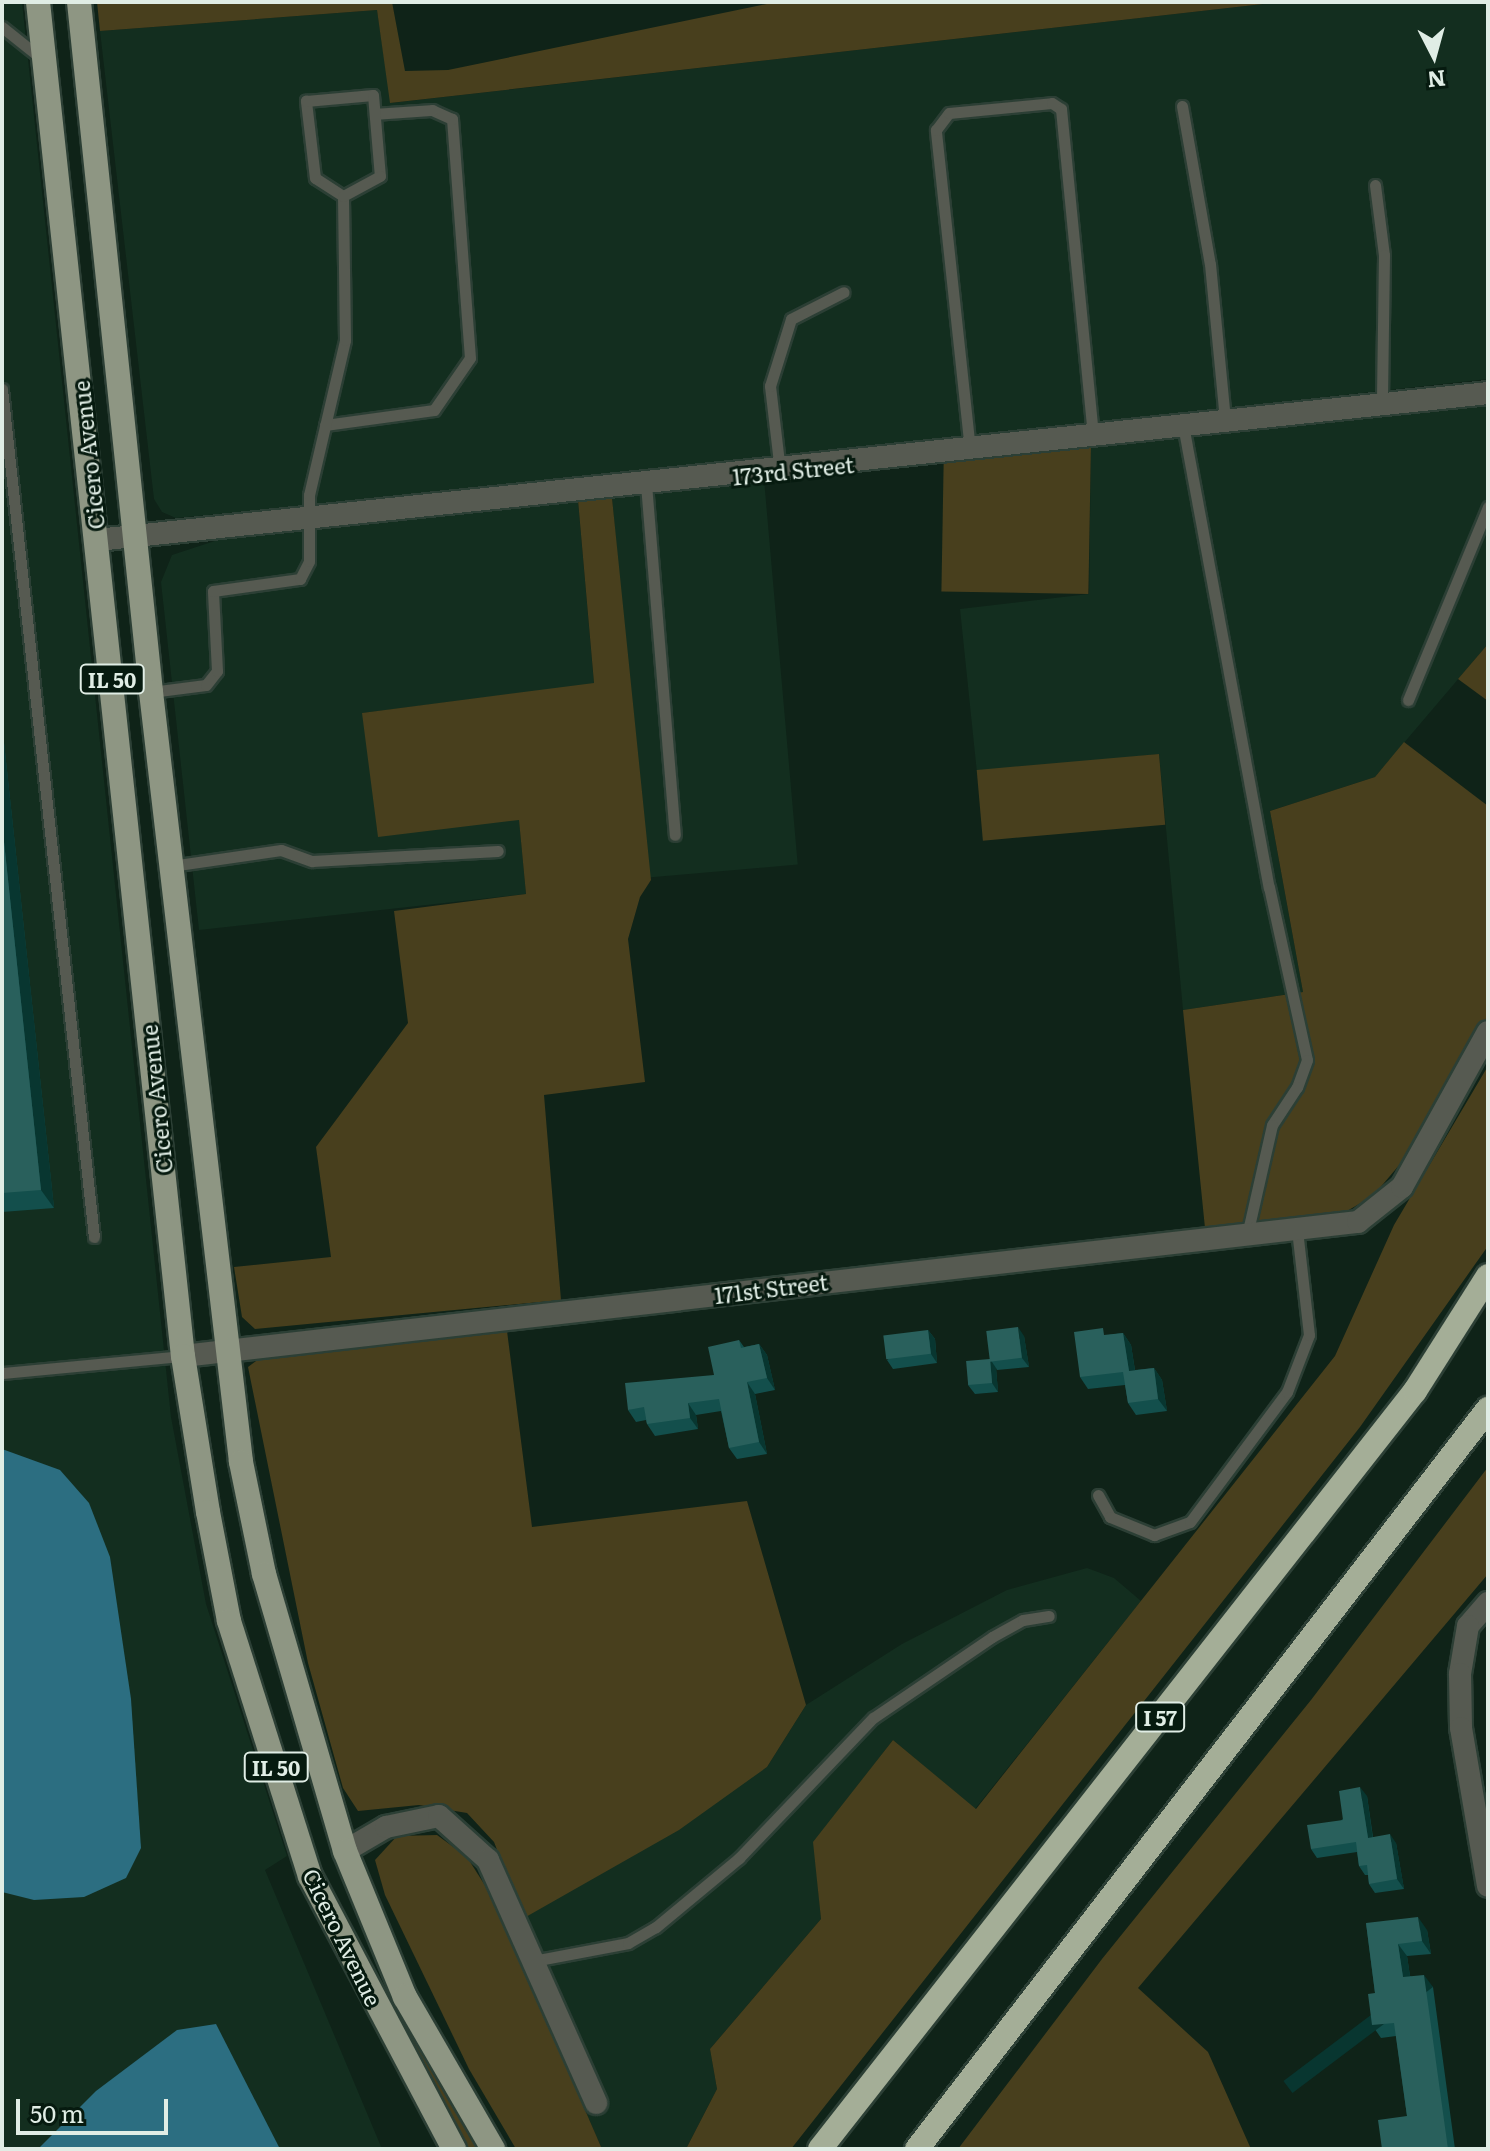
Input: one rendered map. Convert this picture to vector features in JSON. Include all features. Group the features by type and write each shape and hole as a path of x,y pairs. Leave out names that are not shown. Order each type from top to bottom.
{"highway":[{"name":"I 57","path":"820,2149 1415,1391 1488,1276"},
{"path":"917,2149 1488,1409"}],"main road":[{"name":"Cicero Avenue","path":"38,2 183,1356 229,1621 310,1876 454,2149"},
{"name":"Cicero Avenue","path":"79,2 151,692 226,1351 264,1574 345,1851 405,1997 493,2149"},
{"path":"50,112 91,108"}],"street":[{"name":"173rd Street","path":"97,540 780,471 1488,393"},
{"name":"171st Street","path":"183,1356 1358,1222 1402,1187 1488,1032"},
{"path":"1488,1603 1468,1626 1460,1674 1461,1728 1488,1886"},
{"path":"345,1851 386,1827 439,1816 488,1860 596,2103"}],"lane":[{"path":"2,27 45,61"},
{"path":"373,95 380,176 343,196 315,178 306,101 373,95"},
{"path":"970,450 936,130 949,113 1052,103 1065,117 1093,435"},
{"path":"1182,106 1210,264 1225,420"},
{"path":"325,425 434,410 470,358 452,119 432,110 375,114"},
{"path":"1375,185 1384,255 1382,404"},
{"path":"151,692 206,685 217,671 213,591 300,579 309,561 309,495 345,340 343,196"},
{"path":"780,471 770,386 791,319 844,292"},
{"path":"2,389 94,1237"},
{"path":"1183,425 1269,887 1307,1060 1297,1087 1272,1125 1247,1235"},
{"path":"646,484 675,835"},
{"path":"1408,700 1488,507"},
{"path":"171,866 281,850 312,861 498,851"},
{"path":"1098,1495 1110,1517 1154,1535 1190,1522 1287,1392 1309,1335 1297,1229"},
{"path":"2,1373 183,1356"},
{"path":"533,1961 628,1943 656,1927 739,1858 873,1718 992,1637 1023,1620 1049,1616"}],"shaded area":[{"path":"2,2 22,2 171,1417 206,1604 287,1856 265,1870 382,2149 2,2149"},
{"path":"97,2 392,2 405,71 448,70 776,2 1280,2 390,103 377,10 100,31"},
{"path":"1280,2 1488,2 1488,379 571,481 176,518 162,512 154,499 100,31 377,10 391,103"},
{"path":"1488,401 1488,644 1375,777 1270,811 1303,992 1183,1010 1159,754 977,773 960,609 1089,594 1091,444"},
{"path":"944,441 1091,444 1088,594 941,591"},
{"path":"764,479 798,865 645,878 612,492"},
{"path":"612,498 651,880 640,897 628,939 645,1082 544,1095 561,1300 255,1329 242,1317 234,1267 331,1257 316,1147 408,1023 394,911 526,894 519,820 378,837 362,713 594,683 578,500"},
{"path":"578,500 594,684 363,713 519,819 526,894 199,930 161,582 172,555 230,536"},
{"path":"1488,644 1488,701 1458,679"},
{"path":"1404,742 1488,806 1488,1015 1406,1157 1373,1196 1340,1215 1205,1228 1183,1010 1303,992 1270,811 1375,777"},
{"path":"1159,754 1165,825 983,841 977,770"},
{"path":"1488,1066 1488,1246 1360,1427 791,2149 686,2149 717,2089 710,2049 821,1919 813,1842 893,1740 976,1809 1335,1356 1394,1225"},
{"path":"506,1323 532,1527 747,1501 806,1705 767,1767 679,1830 524,1918 494,1842 467,1813 419,1805 358,1811 343,1788 308,1663 248,1367 267,1353"},
{"path":"1488,1467 1488,1574 1138,1988 1208,2052 1251,2149 958,2149 1102,1959 1311,1700"},
{"path":"1087,1568 1114,1578 1141,1601 975,1809 893,1740 814,1842 821,1919 710,2049 717,2089 686,2149 602,2149 505,1927 767,1767 806,1705 902,1644 1007,1590"},
{"path":"437,1835 467,1857 493,1898 602,2149 516,2149 469,2069 385,1895 375,1860 397,1836"},
{"path":"398,2006 481,2149 467,2149 393,2008"}],"water":[{"path":"2,1449 60,1470 89,1503 110,1557 131,1699 141,1848 126,1878 84,1897 34,1900 2,1892"},
{"path":"216,2024 280,2149 38,2149 96,2091 177,2030"}],"building":[{"path":"2,823 41,1190 2,1193"},
{"path":"1018,1327 1022,1358 990,1362 986,1331"},
{"path":"1103,1328 1104,1335 1123,1333 1129,1371 1154,1368 1158,1399 1128,1403 1123,1372 1080,1377 1074,1332"},
{"path":"928,1330 931,1354 886,1359 883,1335"},
{"path":"739,1340 741,1348 759,1344 767,1378 747,1382 759,1442 729,1448 719,1399 688,1403 690,1418 647,1424 644,1407 628,1410 625,1383 714,1375 708,1347"},
{"path":"990,1359 992,1383 968,1385 966,1361"},
{"path":"1360,1787 1368,1838 1390,1834 1397,1879 1369,1884 1367,1865 1359,1866 1356,1842 1311,1849 1307,1825 1343,1820 1339,1791"},
{"path":"1418,1917 1422,1941 1398,1944 1403,1977 1424,1975 1448,2149 1382,2149 1378,2120 1407,2116 1394,2023 1372,2025 1368,1994 1375,1993 1366,1923"}]}
